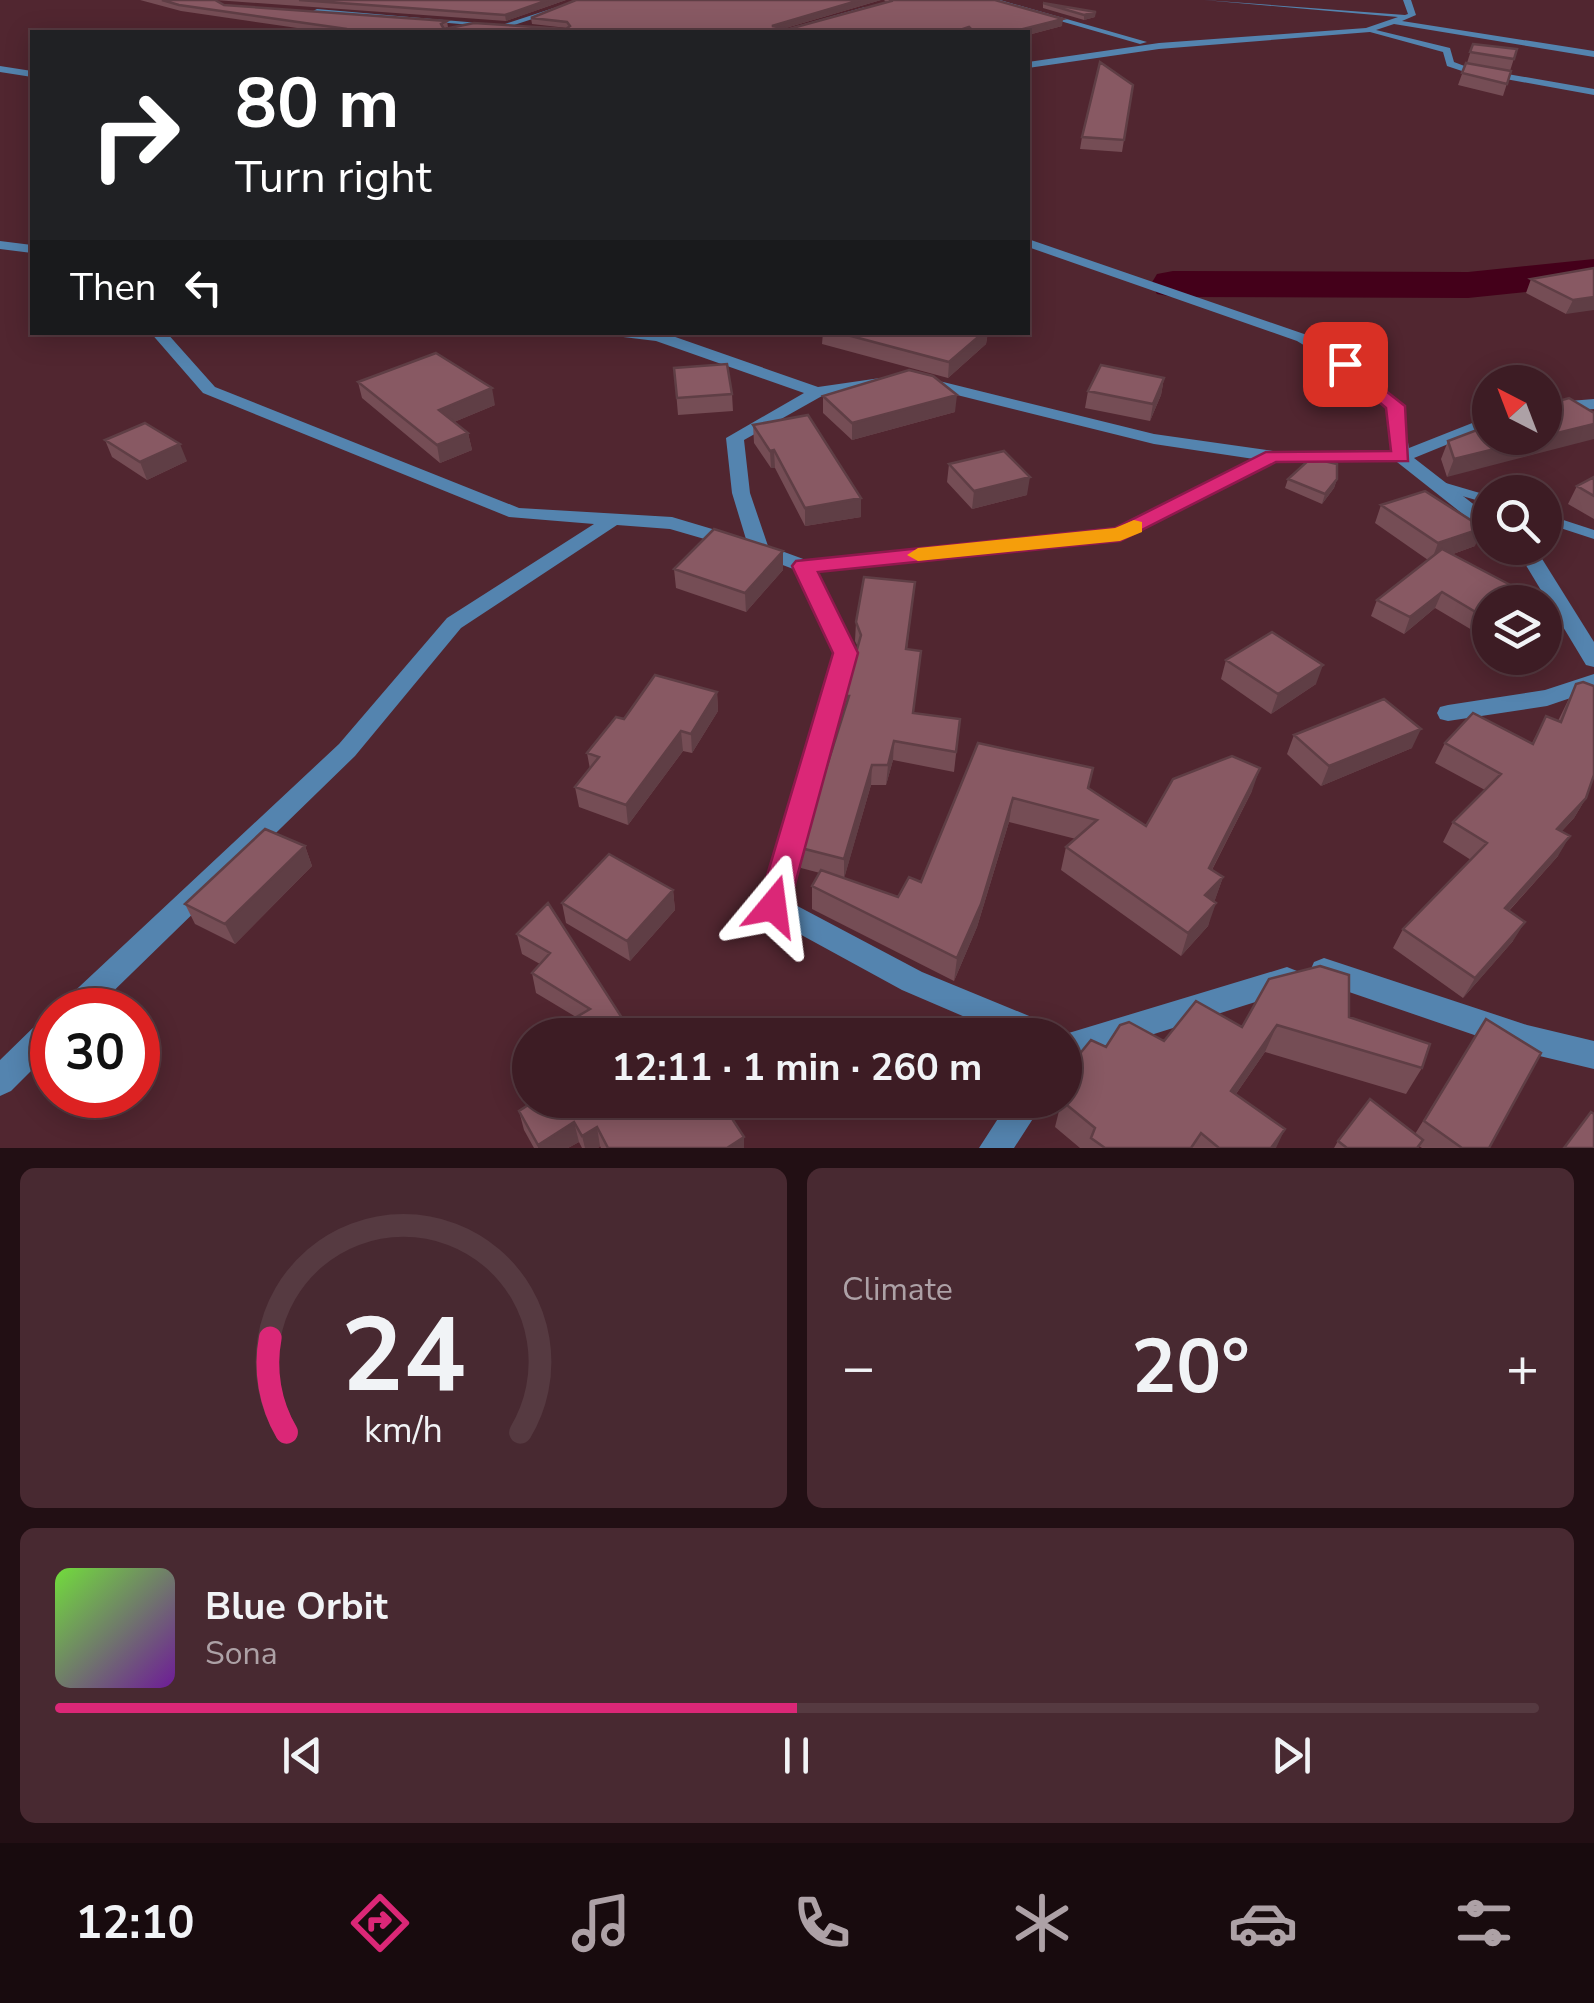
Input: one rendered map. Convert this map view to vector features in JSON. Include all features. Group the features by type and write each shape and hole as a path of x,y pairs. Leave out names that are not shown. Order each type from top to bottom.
{"street":[{"path":"505,26 586,0"},
{"path":"991,0 1159,46"},
{"path":"1208,0 1412,15"},
{"path":"1406,0 1412,15"},
{"path":"788,30 884,5"},
{"path":"300,10 544,30"},
{"path":"1030,65 1159,46 1367,30 1398,23 1412,15"},
{"path":"1398,23 1594,54"},
{"path":"1367,30 1447,50 1450,64 1465,69 1594,92"},
{"path":"0,69 30,74"},
{"path":"0,244 30,249"},
{"path":"1030,244 1302,338 1345,364 1396,406 1401,457 1472,512"},
{"path":"160,335 208,390 516,513 672,523 804,566 1120,534 1273,456"},
{"path":"650,335 817,392"},
{"path":"759,549 740,494 735,438 817,392 901,376 1154,439 1273,456 1401,457 1472,428"},
{"path":"1562,407 1594,404"},
{"path":"97,988 347,750 454,623 614,519"},
{"path":"1536,565 1594,660"},
{"path":"804,566 846,653 773,906 912,981 1000,1018"},
{"path":"1448,713 1547,698 1594,682"},
{"path":"1082,1041 1321,970 1526,1039 1594,1055"},
{"path":"0,1082 30,1052"},
{"path":"995,1148 1016,1118"}],"lane":[{"path":"455,30 476,24"},
{"path":"1435,484 1472,495"},
{"path":"1562,524 1594,535"}],"building":[{"path":"162,0 215,0 224,5 447,21 441,24 444,29 474,23 566,29 570,26 567,22 531,18 576,0 860,0 772,26 789,29 890,0 995,0 1063,19 1019,30 343,30 347,29"},
{"path":"299,0 548,0 505,15"},
{"path":"1043,3 1096,12 1084,15"},
{"path":"1473,44 1517,49 1514,59 1470,52"},
{"path":"1100,62 1133,85 1124,140 1082,137"},
{"path":"1466,63 1511,71 1507,84 1462,73"},
{"path":"1594,268 1594,297 1573,300 1531,279"},
{"path":"847,335 980,335 949,362"},
{"path":"436,353 492,388 439,410 468,433 437,445 358,382"},
{"path":"727,364 732,394 677,398 674,368"},
{"path":"1101,365 1164,378 1153,404 1088,391"},
{"path":"909,370 933,376 957,395 852,423 823,396"},
{"path":"1569,398 1594,413 1594,424 1562,432 1562,400"},
{"path":"808,415 861,498 805,508 774,450 770,451 753,425"},
{"path":"145,423 180,444 140,462 105,440"},
{"path":"1472,432 1472,455 1454,459 1448,441"},
{"path":"1004,451 1030,477 974,491 949,464"},
{"path":"1311,458 1337,464 1337,479 1325,494 1288,479"},
{"path":"1594,477 1594,496 1577,486"},
{"path":"1425,491 1472,521 1472,532 1438,543 1381,505"},
{"path":"714,529 783,551 745,593 674,569"},
{"path":"1442,549 1510,585 1472,585 1472,610 1442,592 1410,617 1377,600"},
{"path":"864,577 915,582 906,649 921,651 913,713 960,719 956,752 894,741 888,765 872,765 844,859 801,848 849,696 844,696 861,635 856,622"},
{"path":"1272,632 1323,665 1278,694 1226,660"},
{"path":"655,675 717,692 691,734 681,731 626,805 575,787 599,757 587,753 616,717 624,719"},
{"path":"1576,684 1594,686 1594,775 1586,798 1557,829 1570,836 1505,908 1525,922 1475,978 1403,929 1487,843 1453,822 1501,774 1445,743 1473,713 1533,744 1546,716 1561,722"},
{"path":"1384,699 1421,729 1329,766 1294,735"},
{"path":"978,743 1093,768 1088,788 1146,826 1173,779 1232,756 1260,768 1209,868 1223,877 1205,895 1216,903 1188,933 1066,847 1097,820 1013,798 981,904 957,958 812,886 821,870 898,897 909,877 921,882"},
{"path":"265,829 305,846 225,924 185,904"},
{"path":"609,854 673,890 627,941 562,903"},
{"path":"548,903 622,1018 575,1018 590,1009 532,973 550,953 517,934"},
{"path":"1320,966 1349,975 1349,1017 1430,1044 1422,1068 1277,1025 1231,1091 1285,1129 1271,1148 1219,1148 1201,1133 1191,1148 1105,1148 1091,1138 1095,1128 1082,1117 1082,1051 1091,1040 1106,1047 1120,1025 1129,1022 1164,1041 1196,1001 1242,1027 1269,979"},
{"path":"1486,1019 1541,1053 1489,1148 1462,1148 1424,1121"},
{"path":"1370,1099 1423,1140 1417,1148 1347,1148 1338,1141"},
{"path":"1591,1112 1594,1148 1564,1148"},
{"path":"523,1118 732,1118 744,1137 727,1148 608,1148 597,1127 582,1136 574,1122 538,1145"}],"waterway":[{"path":"1173,284 1468,285 1594,272"}],"slow traffic":[{"path":"918,555 1120,534 1134,527"}],"route":[{"path":"773,906 846,653 804,566 1120,534 1273,456 1401,457 1396,406 1345,364"}]}
